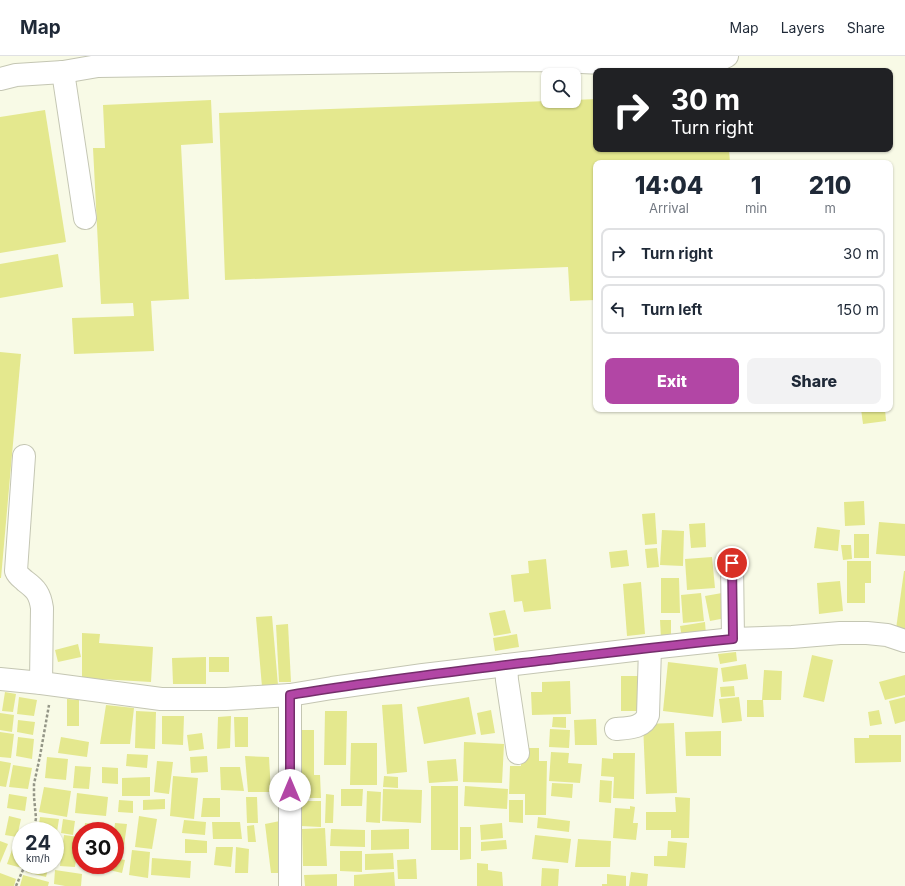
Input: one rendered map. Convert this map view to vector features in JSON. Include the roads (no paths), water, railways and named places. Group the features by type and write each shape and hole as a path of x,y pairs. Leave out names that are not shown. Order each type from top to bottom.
{"street":[{"path":"0,79 16,75 64,72 98,66 535,60 695,67 708,65 727,56"},
{"path":"64,72 85,218"},
{"path":"24,456 16,571 19,576 34,587 41,601 47,684"},
{"path":"732,563 733,639"},
{"path":"0,678 161,699 226,699 290,695 506,665 733,639 792,637 840,633 867,633 887,635 905,641"},
{"path":"616,729 634,727 647,719 650,648"},
{"path":"506,665 518,753"},
{"path":"290,695 290,886"}]}
